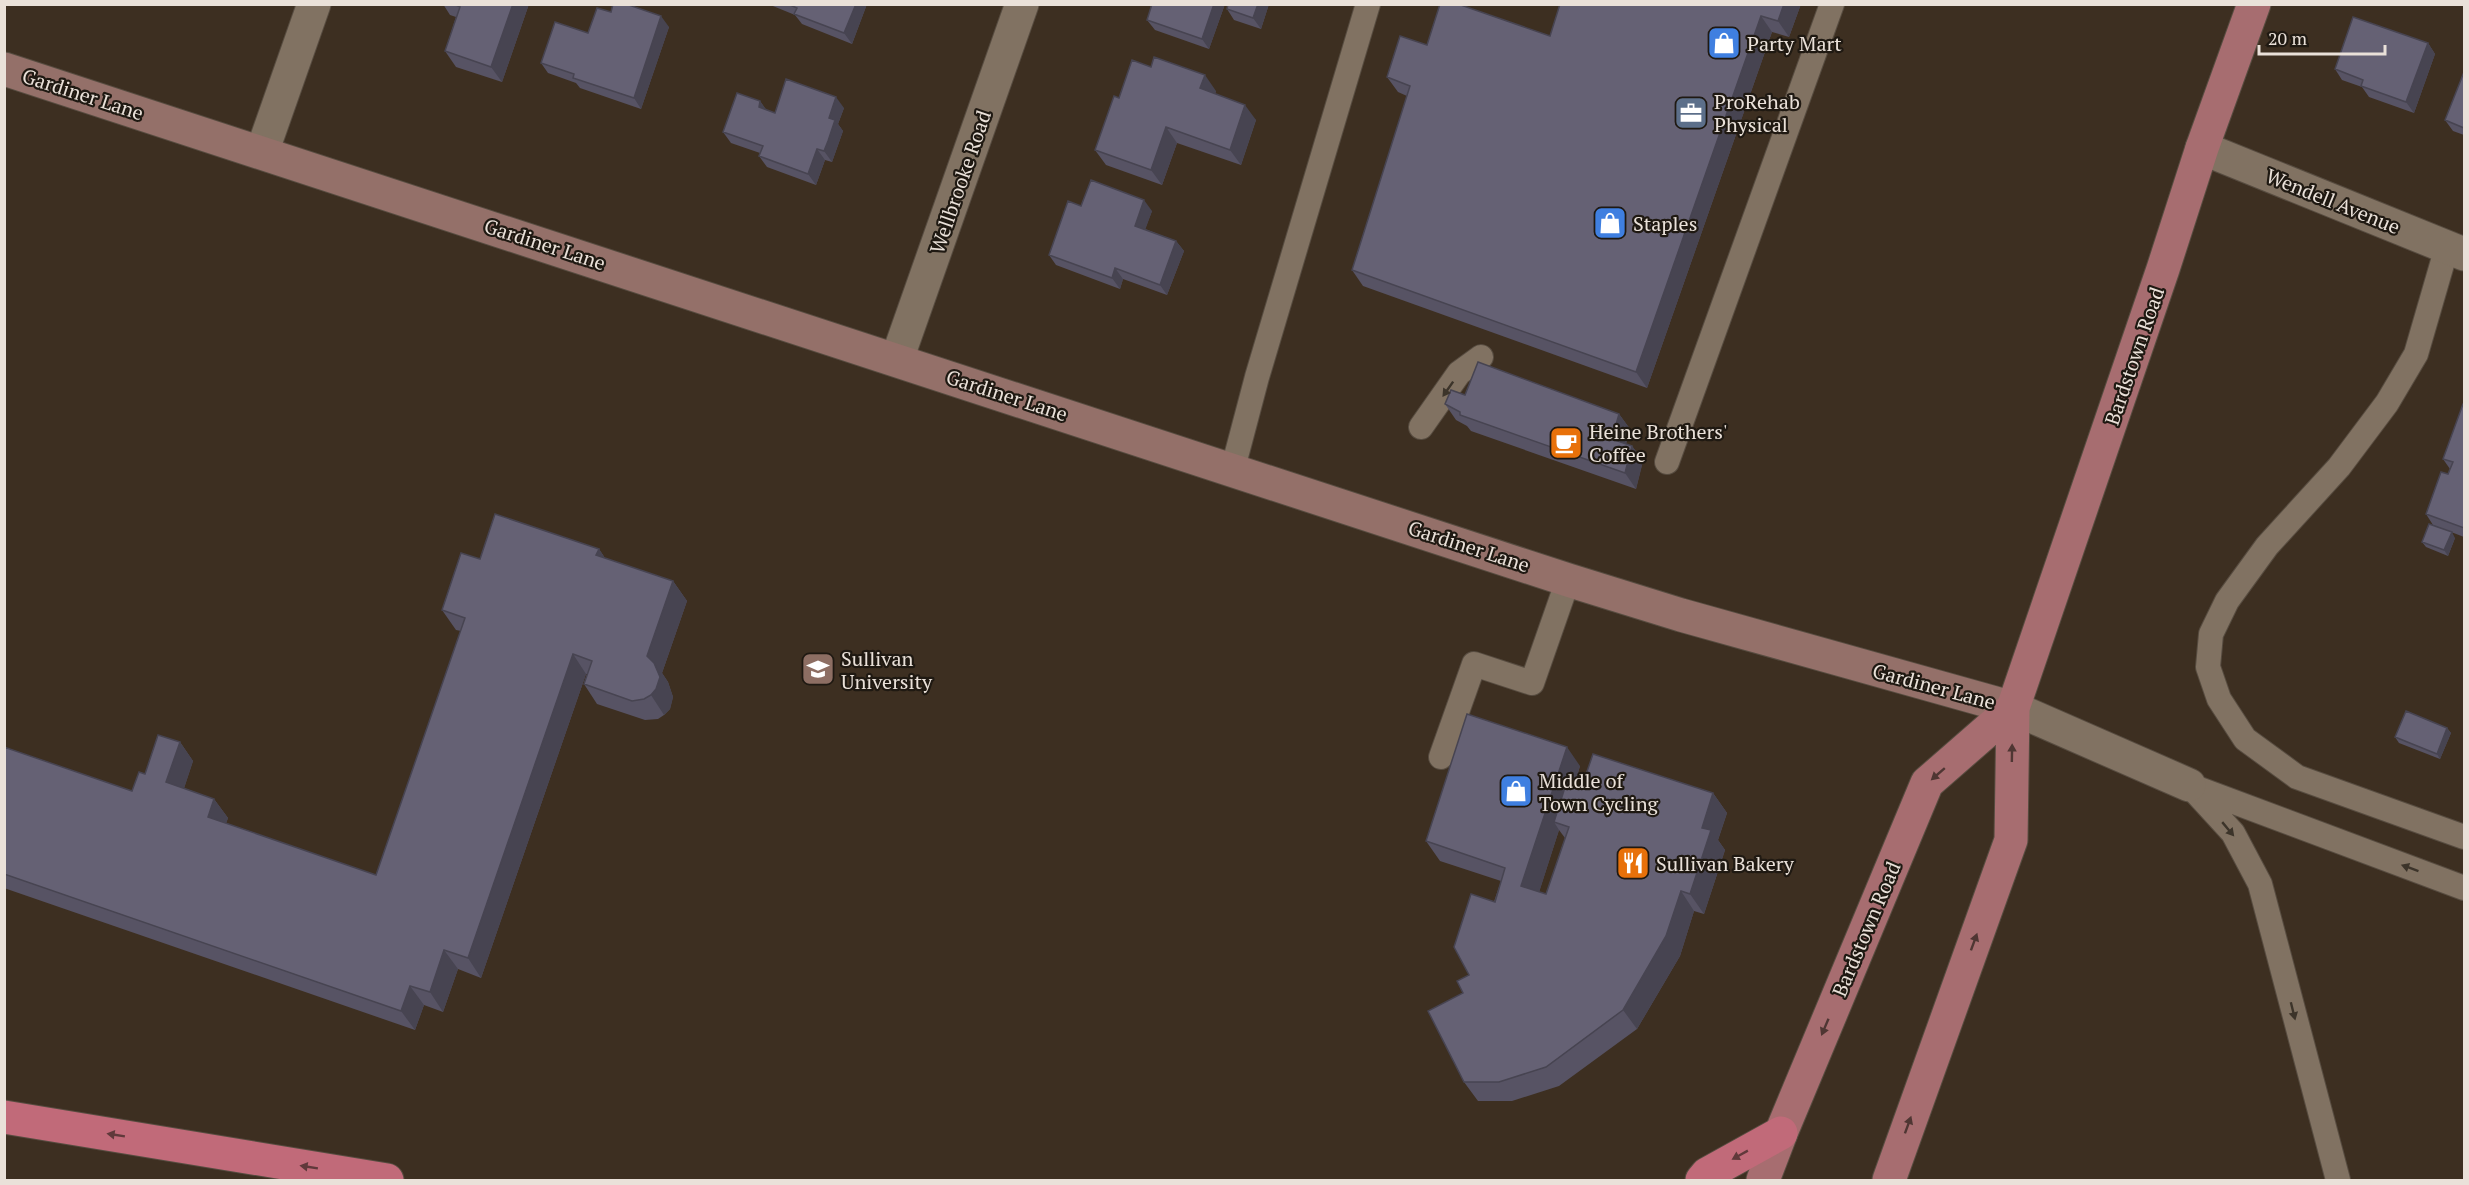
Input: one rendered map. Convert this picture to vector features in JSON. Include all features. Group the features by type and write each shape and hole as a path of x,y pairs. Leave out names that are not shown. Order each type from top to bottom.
{"highway":[{"path":"4,1117 387,1180"},
{"path":"1702,1180 1707,1173 1781,1133"}],"main road":[{"name":"Bardstown Road","path":"1889,1180 2010,840 2013,708 2202,148 2254,4"},
{"name":"Gardiner Lane","path":"4,69 1681,615 2013,708"},
{"name":"Bardstown Road","path":"1763,1180 1927,783 2013,708"}],"street":[{"path":"262,152 314,4"},
{"name":"Wellbrooke Road","path":"897,360 1022,4"},
{"name":"Wendell Avenue","path":"2202,148 2456,250"},
{"path":"2013,708 2189,785"}],"lane":[{"path":"1233,468 1257,377 1368,4"},
{"path":"1667,462 1832,4"},
{"path":"2456,250 2416,354 2387,403 2339,467 2267,546 2227,601 2211,634 2208,666 2219,699 2245,739 2297,777 2464,837"},
{"path":"1421,427 1459,373 1481,357"},
{"path":"1441,757 1474,664 1532,683 1569,579"},
{"path":"2189,785 2464,888"},
{"path":"2189,785 2233,833 2260,884 2340,1177"}],"building":[{"path":"454,4 513,4 491,67 445,51 460,7"},
{"path":"613,4 626,4 661,16 634,98 573,78 574,74 541,63 555,22 588,33 597,8 611,12"},
{"path":"788,4 856,4 844,33 794,14 797,8"},
{"path":"1152,4 1214,4 1202,39 1147,20"},
{"path":"1228,4 1258,4 1253,18 1227,9"},
{"path":"1440,4 1458,4 1550,36 1560,4 1784,4 1778,21 1761,16 1636,372 1352,270 1410,86 1387,77 1400,36 1427,45"},
{"path":"2353,17 2428,43 2406,102 2361,86 2363,80 2335,69"},
{"path":"1154,57 1205,75 1200,88 1245,105 1230,150 1166,127 1151,170 1095,150 1114,96 1119,98 1132,60 1151,67"},
{"path":"2464,72 2464,128 2445,120"},
{"path":"786,79 836,97 829,118 835,120 828,141 824,151 817,149 808,174 759,156 763,146 723,132 737,93 760,101 759,107 775,113"},
{"path":"1091,180 1144,200 1135,226 1176,241 1160,285 1115,268 1112,278 1049,255 1068,201 1081,206"},
{"name":"Heine Brothers' Coffee","path":"1478,362 1619,414 1612,439 1632,446 1625,473 1460,415 1460,412 1445,404 1451,390 1465,395"},
{"path":"2463,404 2464,528 2426,514 2441,472 2448,474 2453,462 2443,459"},
{"path":"495,514 599,549 596,555 673,581 647,656 654,663 660,677 651,695 632,701 584,684 592,661 573,654 468,958 444,950 430,992 410,986 401,1011 4,874 4,747 132,791 139,772 145,774 158,735 180,742 166,782 214,799 208,817 376,875 465,618 442,610 461,553 480,559"},
{"path":"2429,524 2452,532 2444,550 2422,542"},
{"path":"2406,711 2447,728 2437,754 2395,737"},
{"path":"1467,714 1567,747 1521,886 1546,894 1569,827 1554,822 1566,784 1581,789 1593,754 1713,793 1702,828 1711,830 1690,894 1681,891 1666,936 1623,1010 1546,1067 1499,1082 1464,1082 1428,1011 1463,993 1457,981 1469,975 1454,947 1471,894 1495,902 1505,868 1426,841"}],"place":[{"name":"Party Mart","path":"1724,43"},
{"name":"ProRehab Physical","path":"1691,113"},
{"name":"Staples","path":"1610,223"},
{"name":"Heine Brothers' Coffee","path":"1566,443"},
{"name":"Sullivan University","path":"818,669"},
{"name":"Middle of Town Cycling","path":"1516,791"},
{"name":"Sullivan Bakery","path":"1633,863"}]}
